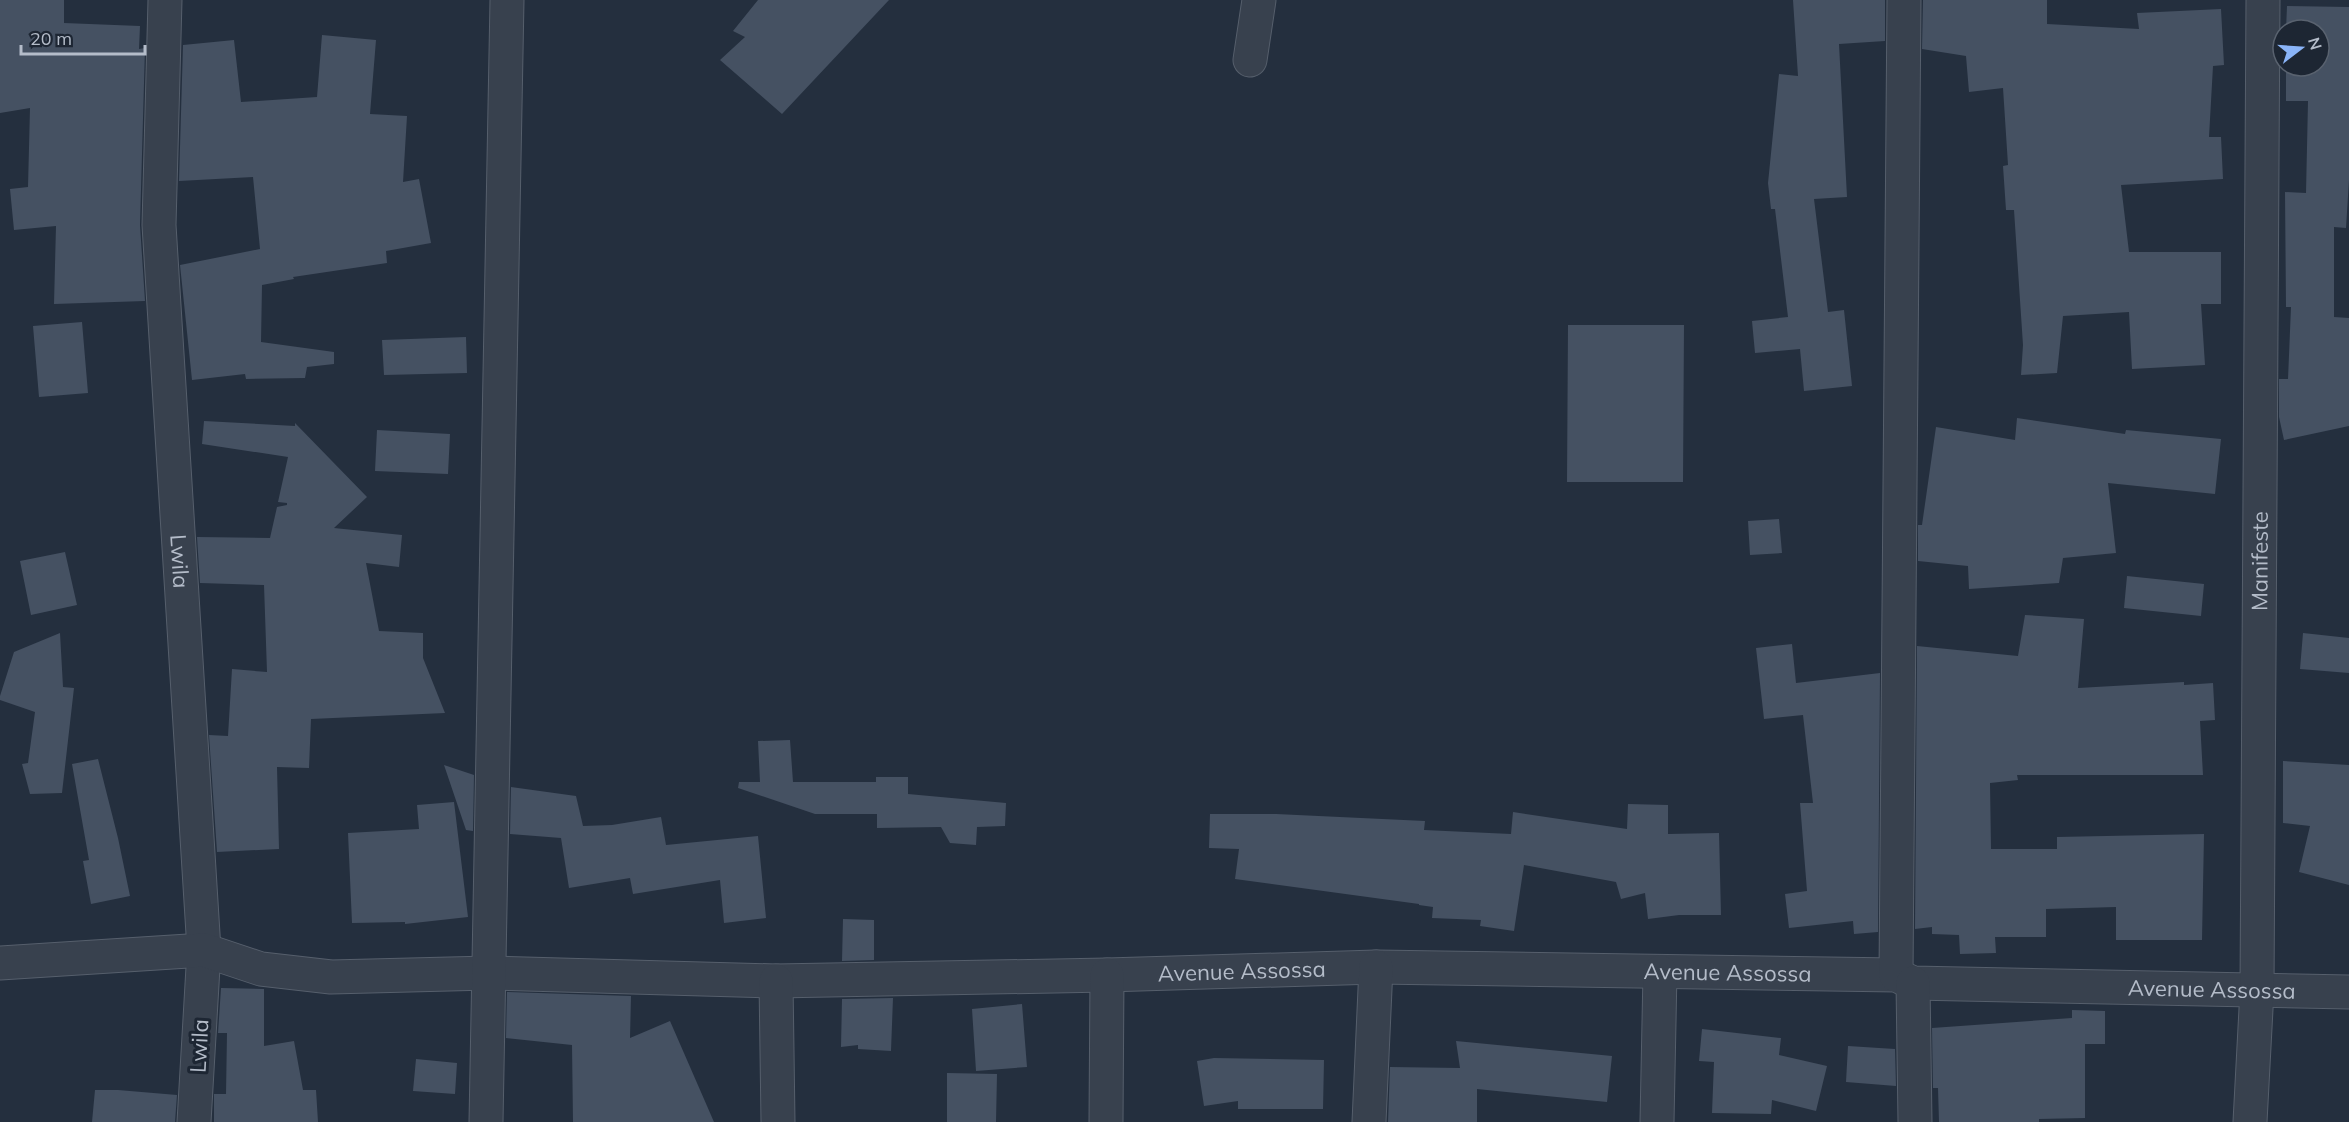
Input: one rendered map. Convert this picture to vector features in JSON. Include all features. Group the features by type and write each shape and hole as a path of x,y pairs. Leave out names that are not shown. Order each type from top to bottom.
{"street":[{"name":"Lwila","path":"165,0 159,225 204,950 194,1122"},
{"path":"486,1122 507,0"},
{"path":"1250,60 1259,0"},
{"path":"1904,0 1905,979 1915,1122"},
{"name":"Manifeste","path":"2250,1122 2258,990 2263,0"},
{"path":"0,963 204,950"},
{"name":"Avenue Assossa","path":"204,950 261,969 331,977 489,973 776,981 1376,967 1660,972 2349,992"},
{"path":"1369,1122 1376,967"},
{"path":"1657,1122 1660,972"},
{"path":"1106,1122 1107,975"},
{"path":"776,981 778,1122"}],"building":[{"path":"0,0 64,0 64,23 140,26 139,49 145,48 140,225 145,301 54,304 56,226 14,230 10,189 28,187 30,108 0,113"},
{"path":"758,0 889,0 782,114 720,60 745,37 733,31"},
{"path":"1793,0 1885,0 1885,41 1839,44 1847,197 1814,199 1828,312 1844,310 1852,386 1804,391 1800,349 1755,353 1752,321 1788,317 1775,209 1771,209 1768,183 1779,74 1798,76"},
{"path":"1923,0 2047,0 2047,24 2139,29 2137,13 2221,9 2224,65 2213,66 2209,137 2221,137 2223,179 2121,185 2129,252 2221,252 2221,304 2201,304 2205,365 2132,369 2129,312 2063,316 2057,373 2021,375 2023,345 2014,210 2006,210 2003,166 2008,165 2003,88 1969,92 1966,56 1922,49"},
{"path":"2287,6 2349,7 2349,180 2346,228 2334,227 2334,317 2349,318 2349,426 2284,440 2279,417 2279,379 2288,379 2291,307 2286,307 2285,192 2306,193 2308,101 2286,101 2286,78 2331,78 2331,18 2286,18"},
{"path":"322,35 376,40 370,114 407,116 403,182 419,179 431,243 386,251 387,263 293,277 294,279 262,285 261,342 334,352 334,364 307,367 305,378 246,379 245,374 192,380 180,265 260,249 253,177 179,181 183,45 234,40 241,102 317,97"},
{"path":"82,322 88,393 39,397 33,326"},
{"path":"1568,325 1684,325 1683,482 1567,482"},
{"path":"466,337 467,373 384,375 382,340"},
{"path":"2017,418 2125,434 2126,430 2221,439 2215,494 2108,483 2116,553 2063,558 2059,583 1969,589 1968,566 1918,561 1918,525 1922,525 1936,427 2015,440"},
{"path":"204,421 295,426 295,423 367,497 334,528 402,535 399,567 366,563 379,631 423,633 423,658 445,713 311,719 309,768 277,767 279,849 217,852 209,735 228,736 232,669 267,672 264,585 200,583 197,537 270,538 277,507 287,505 287,503 278,502 288,457 202,444"},
{"path":"377,430 450,434 448,474 375,471"},
{"path":"1779,519 1782,553 1750,555 1748,521"},
{"path":"65,552 77,605 31,615 20,561"},
{"path":"2127,576 2204,584 2201,616 2124,608"},
{"path":"2025,615 2084,619 2078,688 2184,682 2184,685 2213,683 2215,720 2200,721 2203,775 2017,775 2018,780 1990,783 1991,849 2057,849 2057,837 2204,834 2202,940 2116,940 2116,907 2046,909 2046,937 1995,937 1996,953 1960,954 1959,935 1932,934 1932,927 1915,929 1917,646 2018,656"},
{"path":"60,633 63,687 74,688 62,793 30,794 22,764 28,763 35,712 0,700 0,696 14,652"},
{"path":"2303,633 2349,638 2349,673 2300,669"},
{"path":"1792,644 1796,683 1880,673 1878,932 1854,934 1853,921 1789,928 1785,894 1807,891 1800,803 1813,803 1803,715 1764,719 1756,648"},
{"path":"790,740 793,782 876,782 876,777 908,777 908,794 1006,803 1005,826 977,827 976,845 950,843 941,827 877,828 877,814 815,814 738,788 739,782 760,782 758,741"},
{"path":"98,759 130,896 91,904 83,861 89,860 72,764"},
{"path":"2283,761 2349,765 2349,885 2299,872 2310,826 2283,823"},
{"path":"444,765 474,775 473,831 466,830"},
{"path":"511,787 576,796 583,826 612,825 661,817 666,845 758,836 766,918 724,923 720,880 633,894 630,878 569,888 561,838 510,834"},
{"path":"454,802 468,917 405,924 405,922 352,923 348,833 419,829 417,805"},
{"path":"1628,804 1668,805 1668,834 1719,833 1721,915 1679,915 1648,919 1645,893 1621,899 1616,882 1524,865 1514,931 1480,926 1481,920 1432,918 1433,907 1419,904 1235,879 1239,849 1209,848 1210,814 1276,814 1425,821 1424,830 1511,834 1513,812 1627,829"},
{"path":"843,919 874,920 874,960 842,961"},
{"path":"221,988 264,989 264,1046 294,1041 303,1090 316,1090 318,1122 214,1122 214,1094 226,1094 227,1033 218,1033"},
{"path":"507,992 631,996 630,1038 670,1021 714,1122 573,1122 572,1045 506,1038"},
{"path":"893,998 891,1051 858,1049 858,1045 841,1047 842,999"},
{"path":"1022,1004 1027,1067 976,1071 972,1009"},
{"path":"2072,1010 2105,1011 2105,1044 2085,1044 2085,1118 2039,1119 2039,1122 1939,1122 1938,1088 1933,1088 1932,1028 2072,1018"},
{"path":"1702,1029 1781,1038 1779,1055 1827,1066 1816,1111 1772,1100 1771,1114 1712,1113 1714,1062 1699,1061"},
{"path":"1456,1041 1612,1056 1607,1102 1477,1089 1477,1122 1388,1122 1390,1067 1460,1068"},
{"path":"1848,1046 1895,1049 1896,1086 1846,1082"},
{"path":"1214,1058 1324,1060 1323,1109 1238,1109 1238,1101 1204,1106 1197,1061"},
{"path":"416,1059 457,1063 455,1094 413,1091"},
{"path":"947,1073 997,1074 996,1122 947,1122"},
{"path":"95,1090 177,1095 175,1122 92,1122"}]}
